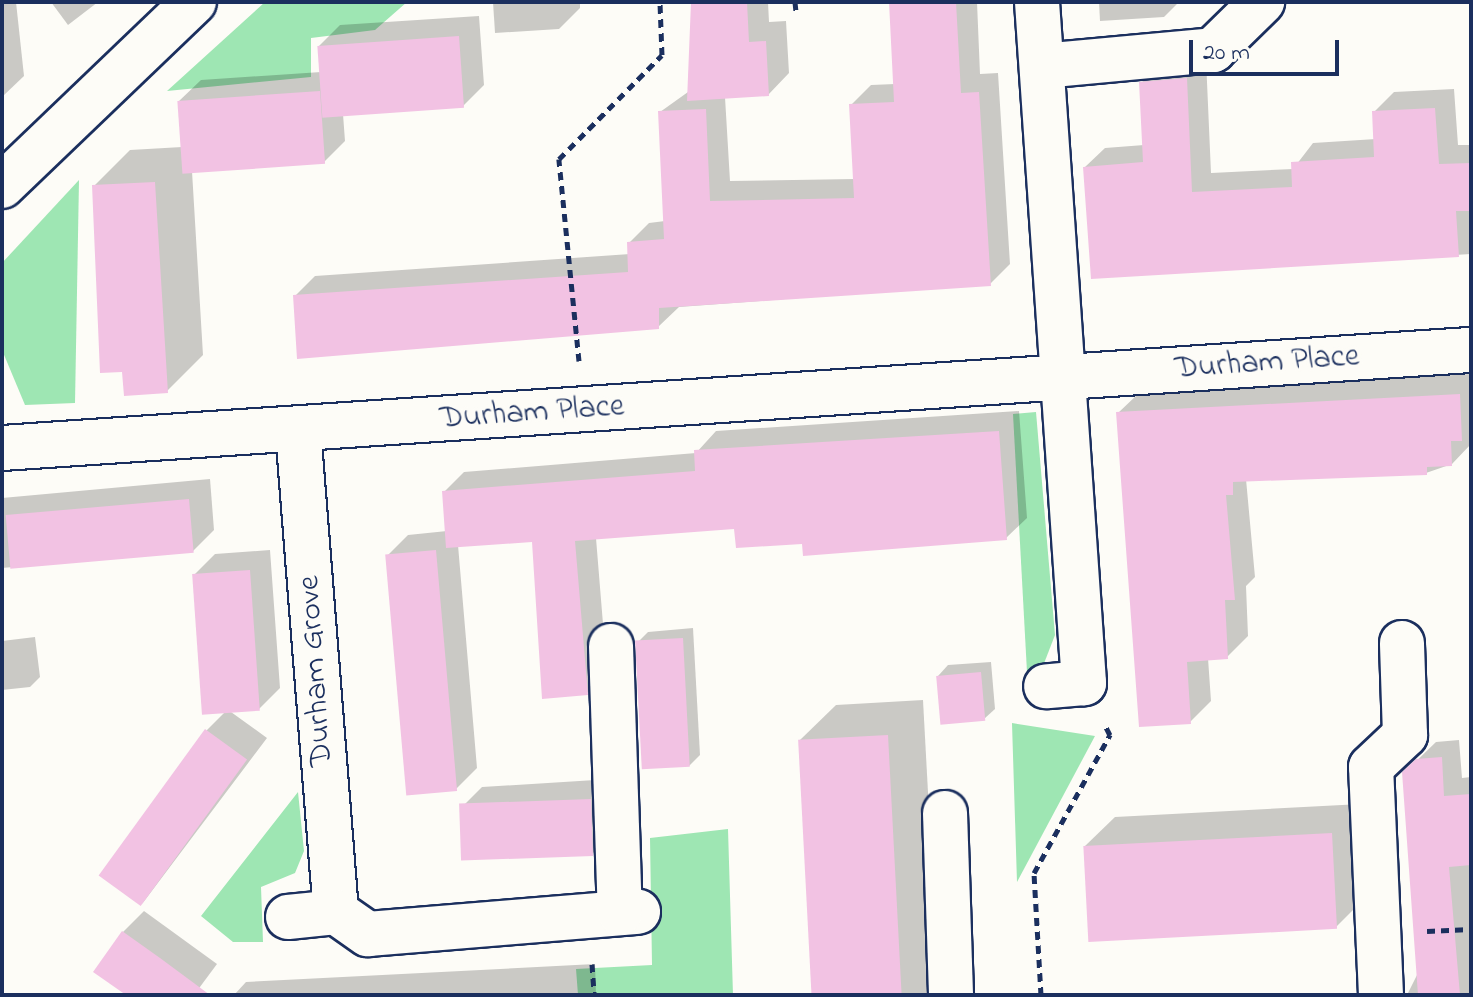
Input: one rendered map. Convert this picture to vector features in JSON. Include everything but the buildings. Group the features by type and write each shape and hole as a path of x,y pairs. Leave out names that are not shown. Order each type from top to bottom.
{"street":[{"path":"2,186 194,2"},
{"path":"1037,2 1063,378 1065,684"},
{"path":"1042,66 1213,50 1262,2"},
{"name":"Durham Place","path":"2,448 1471,350"},
{"name":"Durham Grove","path":"298,430 336,912"},
{"path":"1381,995 1371,767 1405,735 1402,643"},
{"path":"288,917 336,912 368,934 629,912 611,646"},
{"path":"945,813 958,994"}],"path":[{"path":"583,411 559,159 662,55 660,2"},
{"path":"795,2 796,12"},
{"path":"1041,995 1034,873 1110,735 1065,684"},
{"path":"1430,931 1471,929"}],"green space":[{"path":"265,2 407,2 375,30 311,38 311,77 167,91"},
{"path":"79,180 75,403 25,405 2,350 2,263"},
{"path":"1036,412 1055,635 1043,666 1027,672 1013,414"},
{"path":"1012,723 1095,736 1017,882 1013,756"},
{"path":"298,792 304,851 295,873 261,887 263,942 233,942 201,916"},
{"path":"728,829 733,995 578,995 576,969 652,965 650,838"}]}
